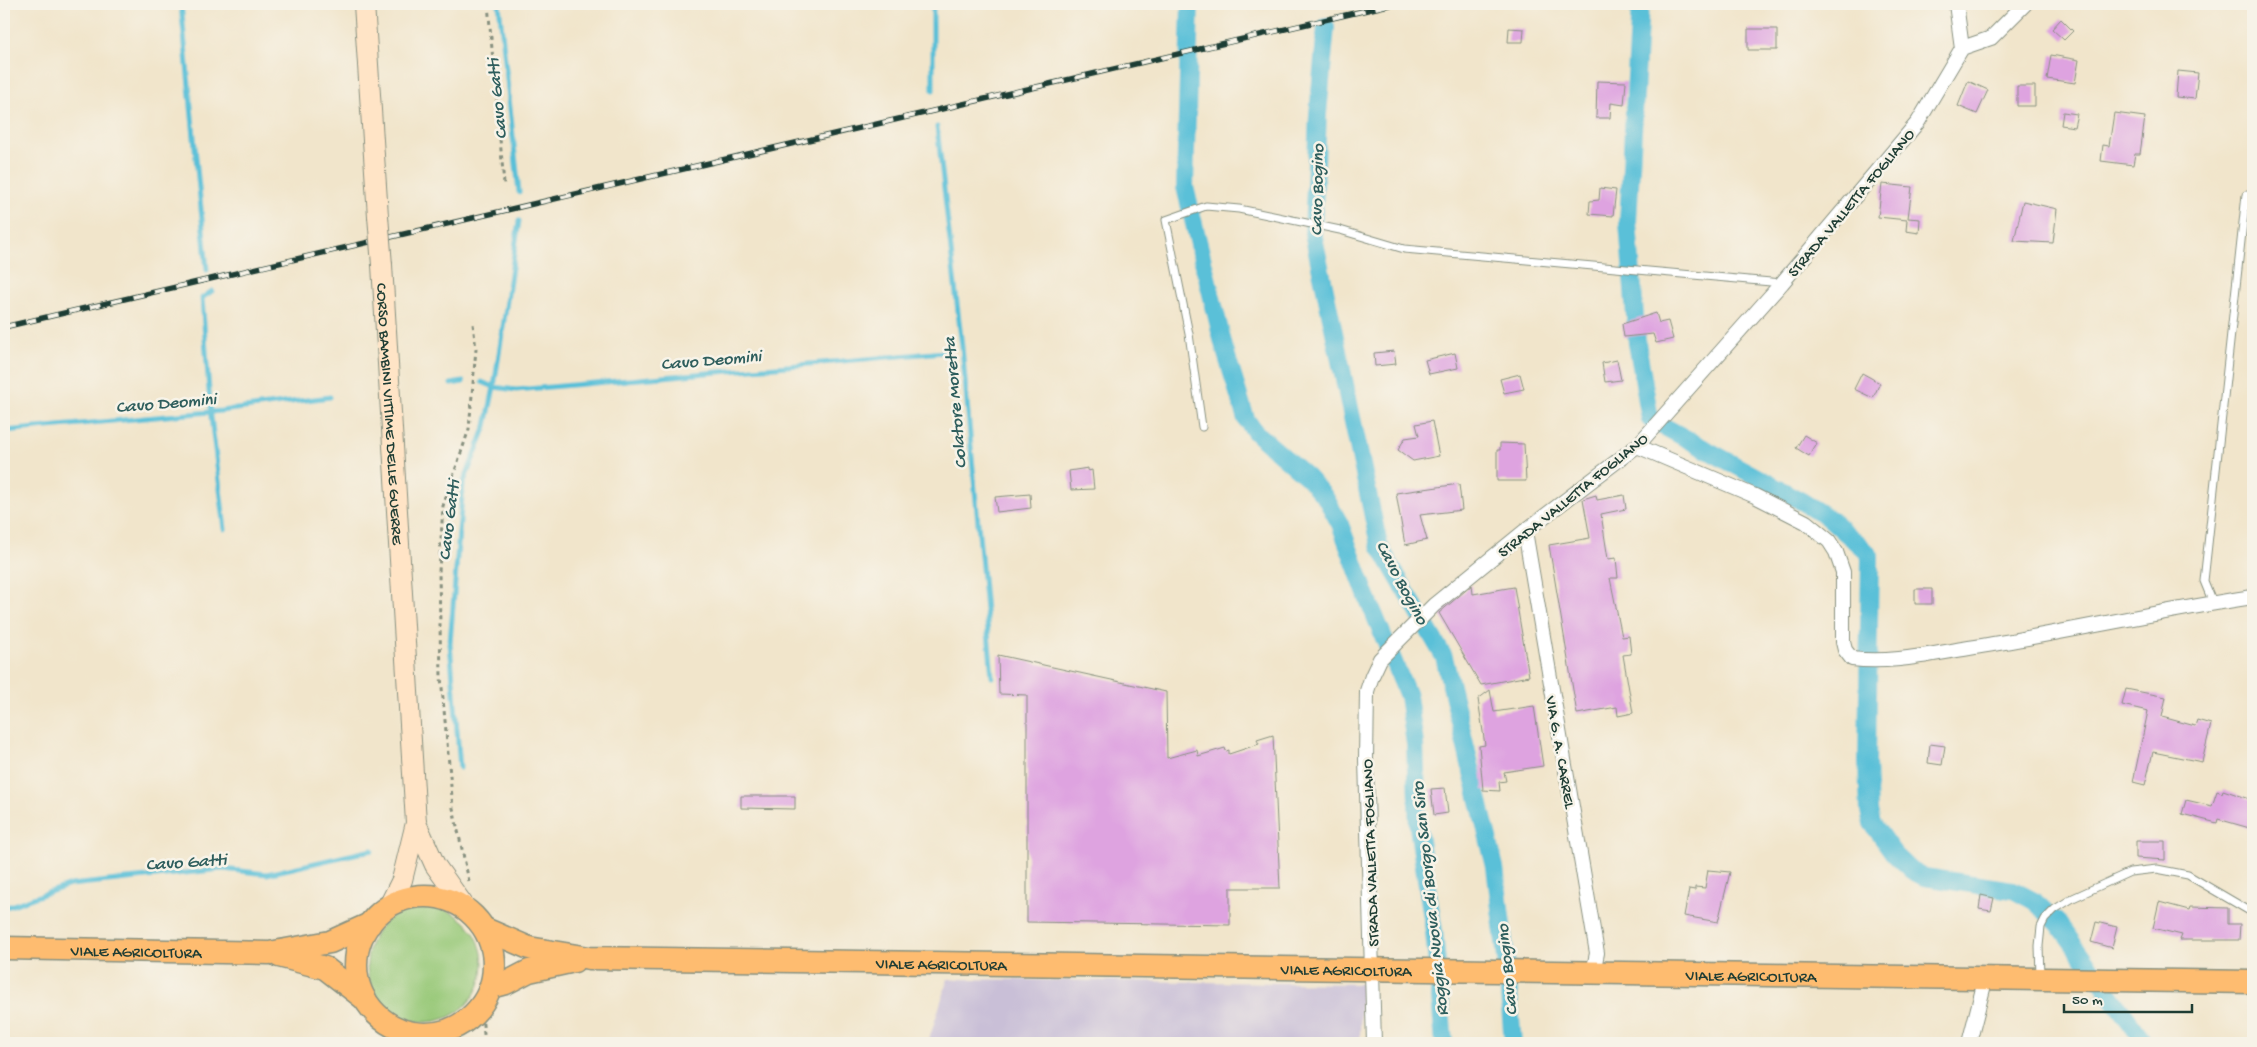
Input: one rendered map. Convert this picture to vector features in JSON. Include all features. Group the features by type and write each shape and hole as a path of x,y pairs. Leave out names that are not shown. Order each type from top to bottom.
{"main road":[{"name":"CORSO BAMBINI VITTIME DELLE GUERRE","path":"364,4 416,823 402,880 389,906"},
{"name":"CORSO BAMBINI VITTIME DELLE GUERRE","path":"416,823 435,866 467,910"},
{"name":"VIALE AGRICOLTURA","path":"366,1000 360,988 356,961 362,937 370,924 389,906 416,896 429,896 452,901 467,910 485,929 529,948 589,958 2253,982"},
{"name":"VIALE AGRICOLTURA","path":"4,948 269,954 330,942 370,924"},
{"name":"VIALE AGRICOLTURA","path":"269,954 325,968 366,1000 384,1020 396,1028 422,1034 449,1030 471,1017 481,1007 491,987 495,972 494,956 485,929"},
{"name":"VIALE AGRICOLTURA","path":"491,987 506,983 529,971 589,958"}],"street":[{"path":"1956,4 1962,48 1991,38 2025,4"},
{"name":"STRADA VALLETTA FOGLIANO","path":"1374,1043 1366,760 1367,691 1372,676 1383,656 1422,617 1525,531 1637,446 1782,282 1918,122 1962,48"},
{"path":"1637,446 1755,496 1806,522 1829,541 1836,552 1843,572 1842,642 1852,659 1904,658 2253,597"},
{"name":"VIA G. A. CARREL","path":"1525,531 1597,953 1593,973"},
{"path":"1969,1043 1986,977"}],"lane":[{"path":"2213,603 2204,581 2246,195"},
{"path":"1202,427 1189,334 1166,220 1206,206 1239,208 1321,226 1404,249 1782,282"},
{"path":"2040,978 2039,946 2041,928 2045,919 2055,909 2073,898 2130,872 2157,869 2188,875 2253,913"}],"path":[{"path":"488,4 504,184"},
{"path":"467,910 471,892 466,858 453,808 441,677 439,572 443,506 469,429 476,349 473,324"},
{"path":"481,1007 485,1043"}],"shaded area":[{"path":"948,979 1361,984 1360,1043 928,1043"}],"green space":[{"path":"425,906 447,911 466,923 478,942 483,964 478,986 466,1005 447,1017 425,1022 403,1017 384,1005 372,986 367,964 372,942 384,923 403,911"}],"building":[{"path":"2061,19 2073,31 2064,40 2052,29"},
{"path":"1509,28 1524,29 1523,42 1508,42"},
{"path":"1748,29 1777,29 1777,50 1748,50"},
{"path":"2051,55 2079,60 2075,83 2047,79"},
{"path":"2178,71 2198,73 2195,99 2176,97"},
{"path":"1597,81 1626,82 1624,105 1611,103 1610,118 1596,118"},
{"path":"1968,81 1988,90 1977,114 1958,106"},
{"path":"2017,86 2035,86 2035,106 2017,106"},
{"path":"2063,112 2077,114 2074,127 2061,125"},
{"path":"2114,113 2145,117 2140,154 2135,154 2133,165 2101,161 2103,145 2109,146"},
{"path":"1882,184 1912,187 1908,218 1920,219 1919,233 1906,231 1907,220 1878,217"},
{"path":"1600,188 1616,190 1613,216 1589,214 1590,201 1599,200"},
{"path":"2023,201 2057,209 2053,243 2014,241"},
{"path":"1656,313 1659,323 1668,321 1673,339 1656,343 1653,334 1624,337 1622,324"},
{"path":"1394,351 1396,364 1375,366 1374,353"},
{"path":"1455,353 1458,368 1429,374 1425,360"},
{"path":"1617,360 1621,380 1605,382 1602,363"},
{"path":"1862,373 1880,383 1873,398 1854,389"},
{"path":"1520,374 1524,389 1504,393 1500,379"},
{"path":"1432,421 1439,456 1413,461 1398,450 1405,438 1419,436 1416,424"},
{"path":"1804,435 1817,443 1809,456 1796,448"},
{"path":"1500,443 1524,444 1526,481 1497,481 1497,450 1500,450"},
{"path":"1088,468 1088,471 1092,470 1094,489 1071,490 1069,471"},
{"path":"1459,484 1462,510 1420,515 1427,540 1405,545 1396,493"},
{"path":"1030,494 1031,508 997,512 995,497"},
{"path":"1596,495 1597,500 1624,495 1626,509 1601,514 1608,559 1616,558 1618,578 1610,578 1622,637 1629,636 1631,654 1623,655 1633,713 1618,716 1617,707 1577,714 1549,545 1590,538 1583,499"},
{"path":"1472,585 1473,594 1514,587 1529,676 1481,685 1439,613"},
{"path":"1915,589 1932,589 1932,604 1915,604"},
{"path":"998,655 1166,692 1167,758 1197,750 1198,756 1225,748 1226,751 1229,750 1229,754 1259,744 1257,740 1273,735 1280,888 1230,888 1230,925 1027,922 1027,695 999,694"},
{"path":"2126,689 2166,697 2162,717 2195,726 2197,720 2211,724 2202,762 2153,752 2145,785 2133,782 2148,711 2122,705"},
{"path":"1490,690 1494,712 1534,706 1543,766 1504,772 1506,781 1499,782 1500,791 1483,790 1479,746 1485,745 1478,699"},
{"path":"1930,744 1945,746 1942,765 1928,763"},
{"path":"1445,788 1448,813 1434,815 1431,789"},
{"path":"2223,790 2253,800 2253,829 2218,819 2217,823 2182,814 2186,800 2212,806 2217,791 2222,793"},
{"path":"741,796 795,796 795,809 741,808"},
{"path":"2136,841 2165,841 2165,860 2136,858"},
{"path":"1708,870 1730,872 1718,922 1684,916 1689,889 1695,890 1695,887 1705,888"},
{"path":"1981,895 1994,898 1991,911 1979,909"},
{"path":"2159,902 2189,910 2190,907 2228,908 2228,924 2240,924 2239,940 2180,940 2182,935 2153,928"},
{"path":"2096,922 2117,927 2112,948 2091,942"}],"waterway":[{"path":"181,4 207,270"},
{"name":"Cavo Gatti","path":"499,4 519,192"},
{"name":"Colatore Moretta","path":"933,4 933,90"},
{"name":"Roggia Nuova di Borgo San Siro","path":"1190,4 1185,187 1224,347 1246,419 1255,432 1307,477 1325,497 1340,524 1367,597 1408,696 1415,744 1418,827 1434,931 1444,1043"},
{"path":"1640,4 1628,222 1637,343 1650,419 1803,502 1830,519 1870,556 1867,763 1869,811 1872,823 1894,854 1911,870 1924,877 2013,890 2034,901 2058,923 2145,1043"},
{"name":"Cavo Bogino","path":"1326,27 1318,114 1313,233 1379,545 1444,657 1495,867 1506,958 1513,1043"},
{"name":"Colatore Moretta","path":"937,127 962,347 992,677"},
{"name":"Cavo Gatti","path":"460,768 450,643 463,484 486,426 494,387 519,221"},
{"path":"212,291 202,298 211,417 225,529"},
{"name":"Cavo Deomini","path":"482,382 494,387 516,390 944,352"},
{"name":"Cavo Deomini","path":"451,384 463,382"},
{"name":"Cavo Deomini","path":"4,431 221,411 330,397"},
{"name":"Cavo Gatti","path":"4,908 70,885 223,869 267,874 372,850"}],"railway":[{"path":"4,327 1393,4"}]}
